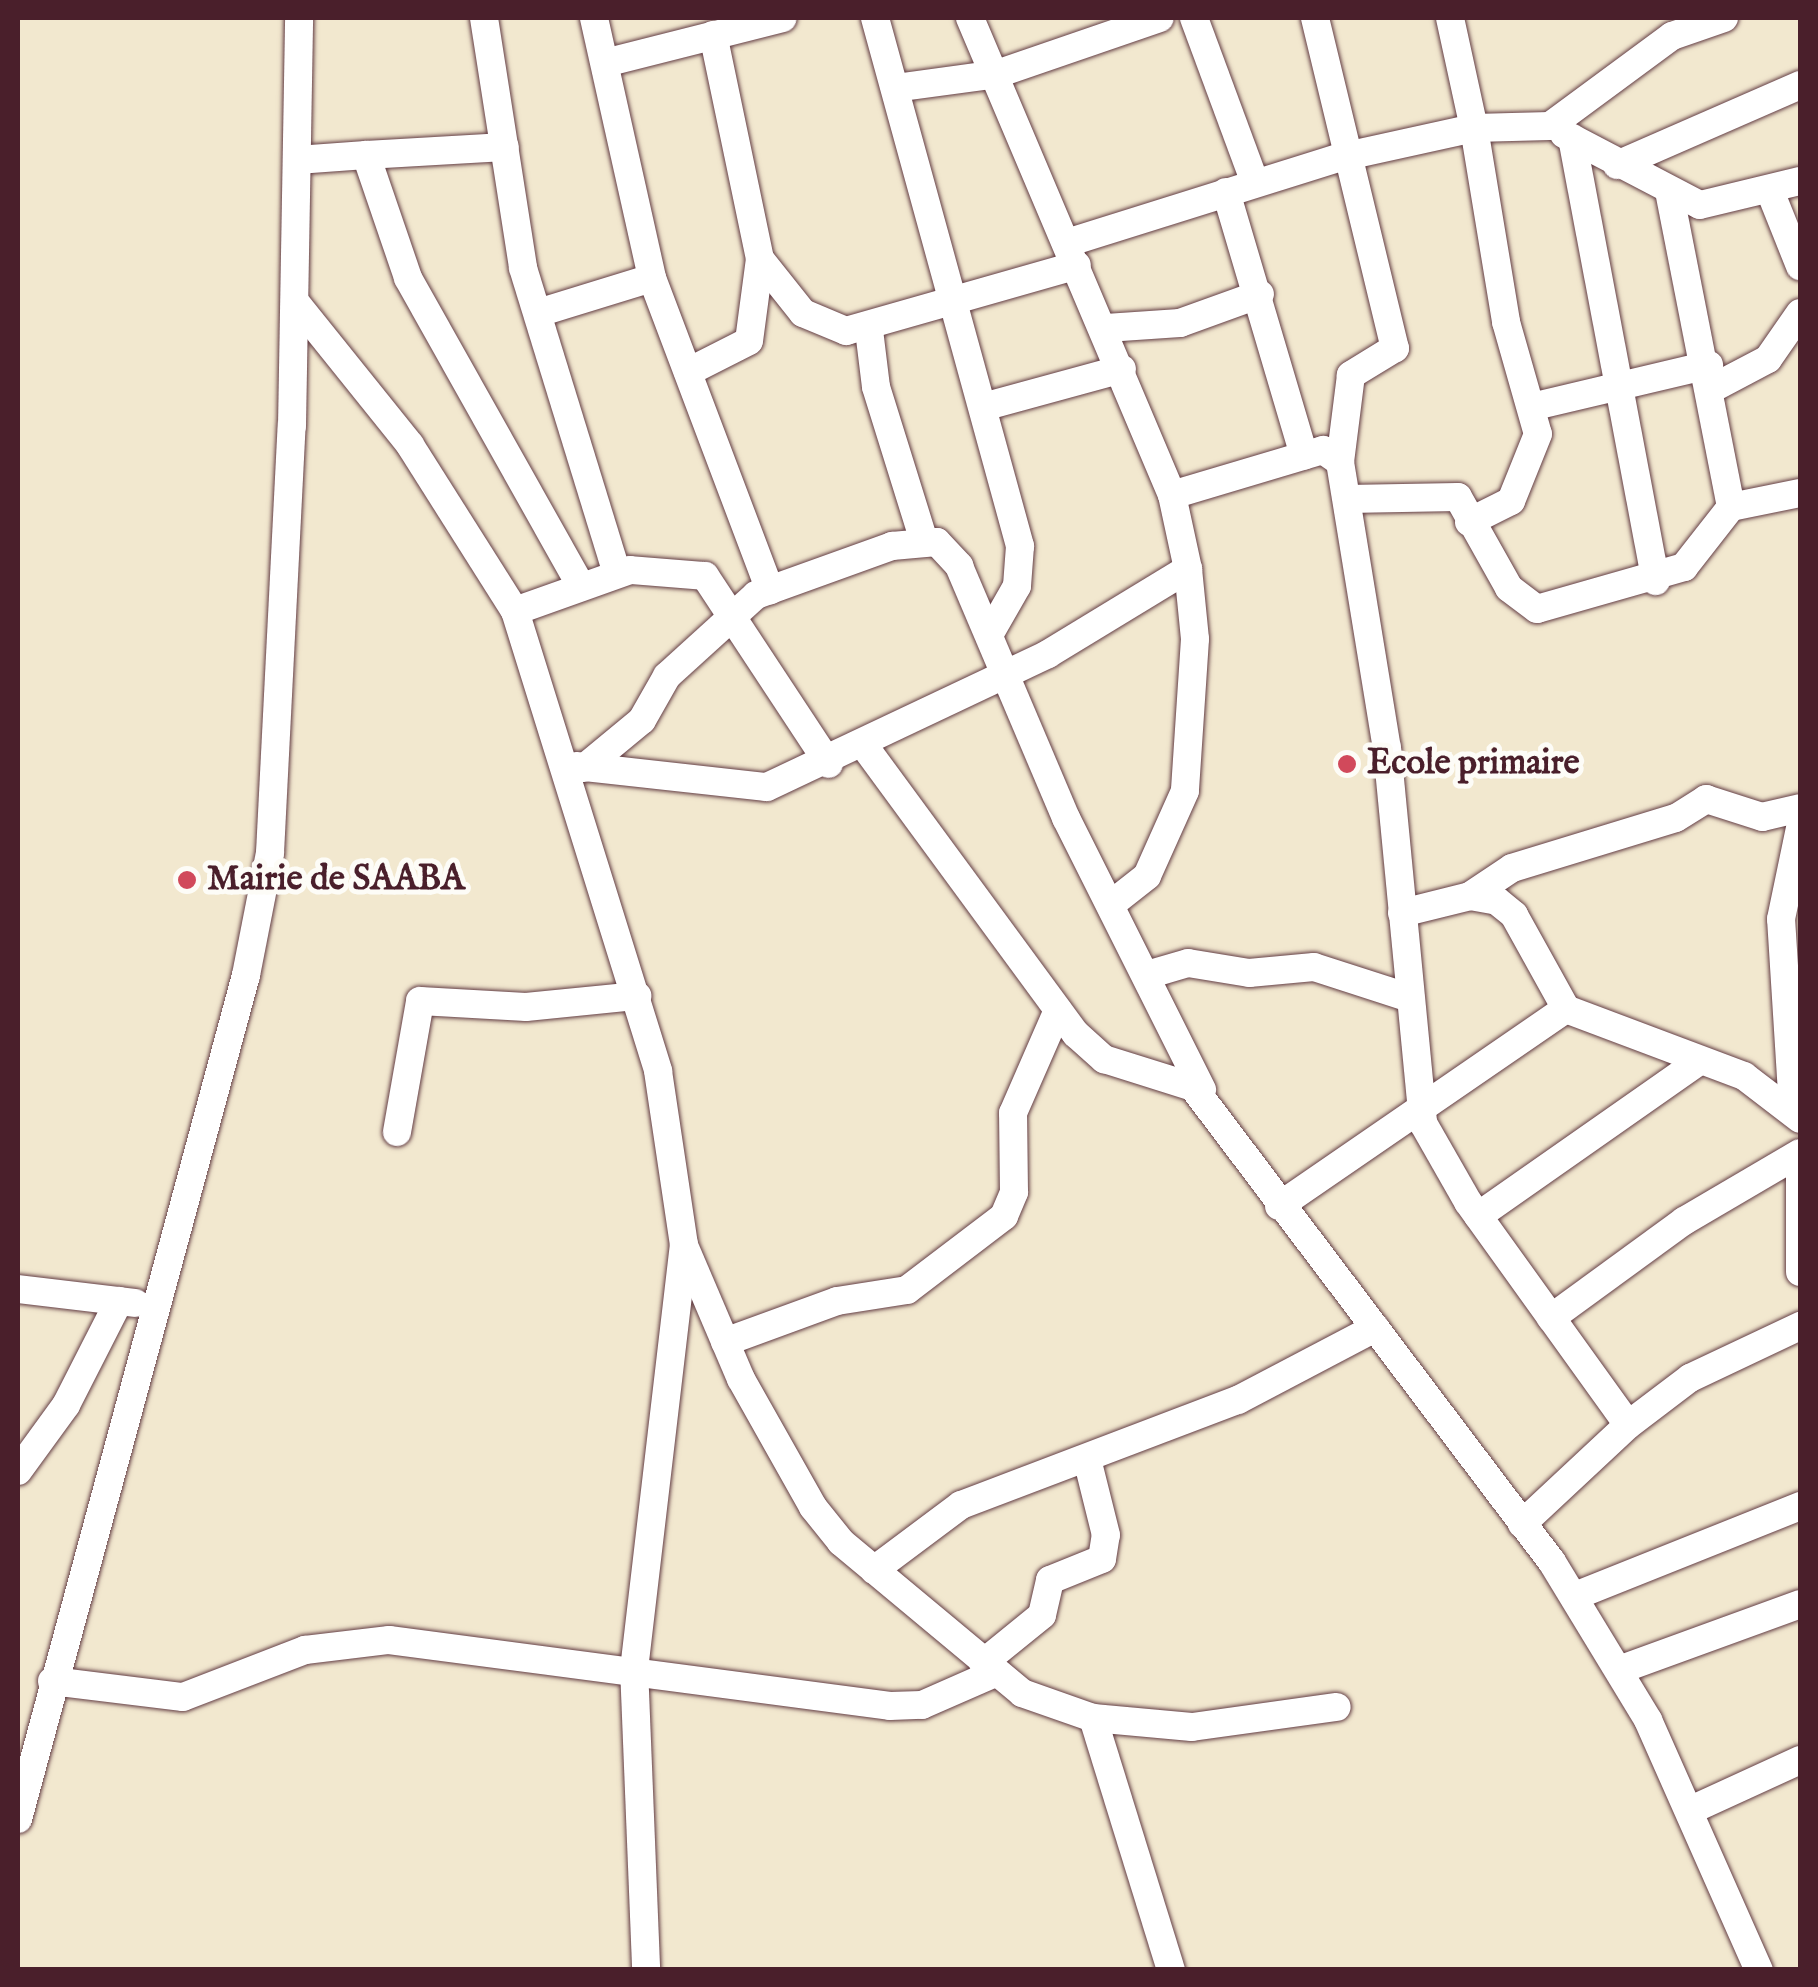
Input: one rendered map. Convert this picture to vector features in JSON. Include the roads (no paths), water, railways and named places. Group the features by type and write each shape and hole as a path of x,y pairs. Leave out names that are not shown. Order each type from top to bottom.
{"street":[{"path":"18,1817 156,1305 270,853 296,303 299,18"},
{"path":"484,18 538,313 618,573"},
{"path":"594,18 608,62 652,278 770,590"},
{"path":"608,62 783,18"},
{"path":"874,18 1020,546 1016,586 989,635"},
{"path":"970,18 1106,328 1172,496 1188,569 1195,638 1185,791 1146,876 1114,902"},
{"path":"895,88 997,74 1160,18"},
{"path":"1194,18 1255,183"},
{"path":"1315,18 1342,157 1395,348 1351,375 1340,462 1387,748 1407,996 1421,1106 1434,1151 1628,1425"},
{"path":"1450,18 1474,128 1506,322 1537,443 1517,492 1469,522"},
{"path":"1561,132 1672,36 1724,18"},
{"path":"688,372 749,341 760,259 713,35"},
{"path":"1617,165 1800,85"},
{"path":"760,259 802,313 869,330 951,302 1226,192 1342,157 1474,128 1561,132 1670,196 1714,205 1800,181"},
{"path":"1561,132 1656,581"},
{"path":"297,160 505,147"},
{"path":"366,155 408,278 580,585"},
{"path":"1226,192 1260,294 1304,456"},
{"path":"1770,192 1800,266"},
{"path":"1670,196 1711,376 1731,507"},
{"path":"538,313 652,278"},
{"path":"1106,328 1180,323 1260,294"},
{"path":"296,303 410,445 515,612 575,766 638,996 684,1244 726,1342 813,1507 874,1570 989,1668 1094,1718 1208,1727 1336,1708"},
{"path":"1530,407 1614,382 1711,376 1768,360 1800,313"},
{"path":"869,330 876,388 922,538"},
{"path":"983,407 1122,369"},
{"path":"1172,496 1322,450 1340,462"},
{"path":"1347,499 1439,492 1458,497 1469,522 1524,606 1656,581 1684,566 1731,507 1800,493"},
{"path":"575,766 642,720 666,676 732,614 770,590 922,538 950,552 1066,818 1114,902 1218,1118 1279,1206 1575,1596 1619,1670 1691,1810 1760,1970"},
{"path":"575,766 744,790 829,764 1006,674 1188,569"},
{"path":"515,612 618,573 697,573 732,614 829,764"},
{"path":"865,747 1058,1010 1104,1059 1178,1076 1218,1118"},
{"path":"1402,914 1470,896 1512,868 1676,818 1706,798 1762,818 1800,808"},
{"path":"1797,1114 1781,919 1800,828"},
{"path":"1470,896 1514,915 1566,1010 1771,1089 1797,1114"},
{"path":"1147,975 1188,963 1249,973 1314,968 1407,996"},
{"path":"398,1132 420,1001 526,1007 638,996"},
{"path":"726,1342 836,1301 906,1290 1004,1216 1014,1192 1013,1112 1058,1010"},
{"path":"1279,1206 1566,1010"},
{"path":"1478,1216 1699,1060"},
{"path":"1551,1318 1684,1222 1800,1153"},
{"path":"1800,1168 1800,1272"},
{"path":"646,1970 634,1667 684,1244"},
{"path":"18,1289 156,1305"},
{"path":"18,1471 66,1405 120,1301"},
{"path":"1522,1524 1628,1425 1690,1378 1800,1326"},
{"path":"874,1570 961,1505 1087,1459 1309,1369 1375,1328"},
{"path":"52,1681 182,1697 305,1650 389,1640 634,1667 908,1706 989,1668 1042,1616 1050,1580 1102,1559 1106,1535 1087,1459"},
{"path":"1575,1596 1800,1506"},
{"path":"1619,1670 1800,1604"},
{"path":"1094,1718 1169,1969"},
{"path":"1691,1810 1800,1760"}],"place":[{"name":"Ecole primaire","path":"1347,764"},
{"name":"Mairie de SAABA","path":"187,880"}]}
